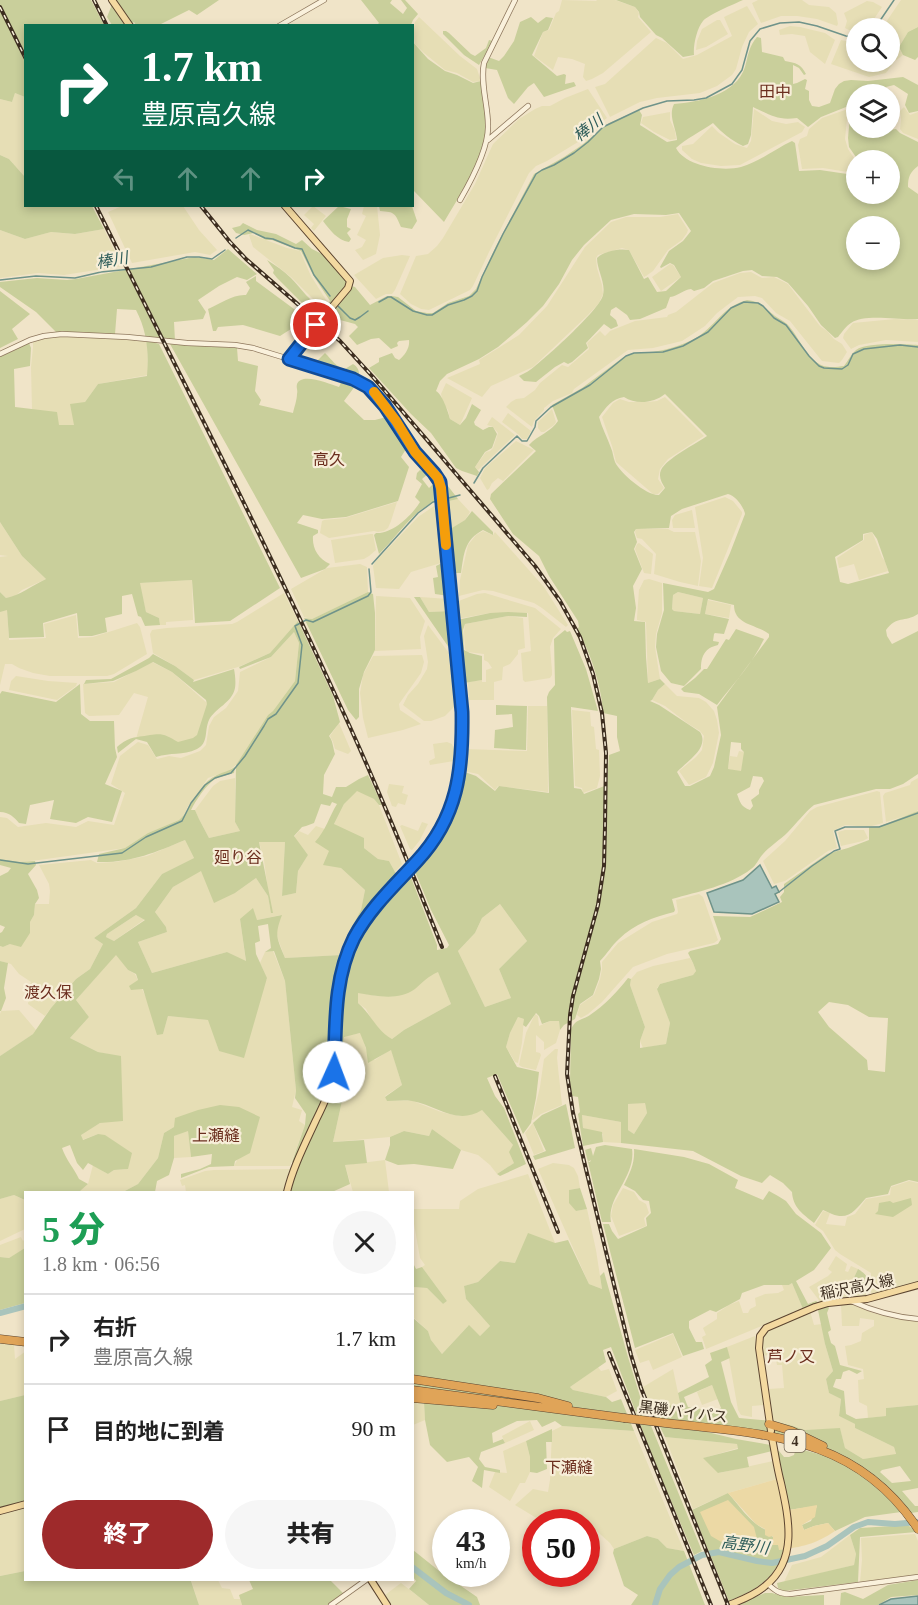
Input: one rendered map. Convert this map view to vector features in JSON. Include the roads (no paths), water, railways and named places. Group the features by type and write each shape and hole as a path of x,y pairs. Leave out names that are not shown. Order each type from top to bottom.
{"highway":[{"path":"0,1338 24,1342"},
{"name":"4","path":"414,1379 538,1398 596,1414"},
{"name":"黒磯バイパス","path":"414,1390 792,1440 821,1449 875,1480 897,1501 918,1529"},
{"name":"4","path":"414,1398 520,1408 554,1408"},
{"name":"4","path":"771,1434 792,1431 835,1450 849,1463"},
{"name":"4","path":"771,1434 799,1447 849,1463"}],"main road":[{"path":"112,0 129,24"},
{"path":"286,207 350,281 348,288 289,359 353,379 368,387 385,406 415,452 440,482 461,683 463,732 460,766 452,807 436,838 367,917 353,941 344,965 336,1000 334,1072 323,1106 295,1167 287,1191"},
{"name":"稲沢高久線","path":"768,1584 781,1567 787,1553 788,1521 771,1434 759,1348 762,1332 771,1325 828,1303 883,1295 918,1285"},
{"path":"0,1511 24,1505"},
{"path":"372,1581 387,1605"},
{"path":"729,1605 768,1584"}],"street":[{"path":"282,24 324,0"},
{"path":"460,200 488,140 484,63 514,0"},
{"path":"488,140 528,106"},
{"path":"0,354 30,340 62,334 245,346 289,359"},
{"path":"851,1301 878,1312 918,1319"},
{"path":"768,1584 774,1591 790,1594 918,1577"},
{"path":"331,1605 365,1581"}],"water":[{"path":"760,865 772,888 776,886 779,892 775,894 779,902 752,914 714,912 707,893 743,880"},
{"path":"918,1596 918,1605 879,1605 891,1599"}],"waterway":[{"name":"棒川","path":"882,18 894,0"},
{"name":"棒川","path":"379,302 391,297 413,311 432,315 448,305 472,296 477,291 503,234 536,174 574,153 603,127 643,108 667,101 706,98 732,84 742,70 750,41 760,29 780,23 799,22 846,36"},
{"name":"棒川","path":"236,238 248,230 265,238 302,249 314,275 330,296"},
{"name":"棒川","path":"0,280 36,276 75,278 101,272 151,267 187,257 212,259 225,250"},
{"path":"474,483 483,468 517,436 522,441 527,441 536,421 551,407 590,385 626,356 634,353 663,352 683,346 708,332 731,308 744,302 758,303 763,306 774,318 786,325 809,356 824,368 842,369 848,365 853,354 864,349 900,345 918,347"},
{"name":"棒川","path":"338,306 355,320 368,311"},
{"path":"445,499 460,495"},
{"path":"372,564 418,513 433,502 439,501"},
{"path":"0,860 28,864 122,853 146,837 182,821 191,803 205,785 215,778 231,773 245,756 268,719 276,714 298,683 302,645 295,626 306,620 313,622 368,596 371,592 369,569"},
{"path":"779,892 812,866 840,849 835,831 845,827 879,827 918,813"},
{"name":"高野川","path":"0,1313 24,1307"},
{"name":"高野川","path":"655,1605 660,1589 670,1575 679,1567 702,1555 719,1552 772,1563 805,1556 827,1546 854,1527 868,1522 895,1524 918,1522"},
{"name":"高野川","path":"414,1569 446,1593 469,1605"}],"railway":[{"path":"94,0 106,24"},
{"path":"0,7 24,55"},
{"path":"96,207 249,514 352,731 442,947"},
{"path":"202,207 246,259 340,341 373,377 535,566 560,601 580,637 593,674 602,713 606,753 604,866 598,905 573,996 567,1074 584,1161 641,1388 728,1605"},
{"path":"495,1076 558,1232"},
{"path":"609,1353 711,1605"}],"district":[{"name":"田中","path":"775,91"},
{"name":"高久","path":"329,459"},
{"name":"廻り谷","path":"238,857"},
{"name":"渡久保","path":"48,992"},
{"name":"上瀬縫","path":"216,1135"},
{"name":"芦ノ又","path":"791,1356"},
{"name":"下瀬縫","path":"569,1467"}]}
